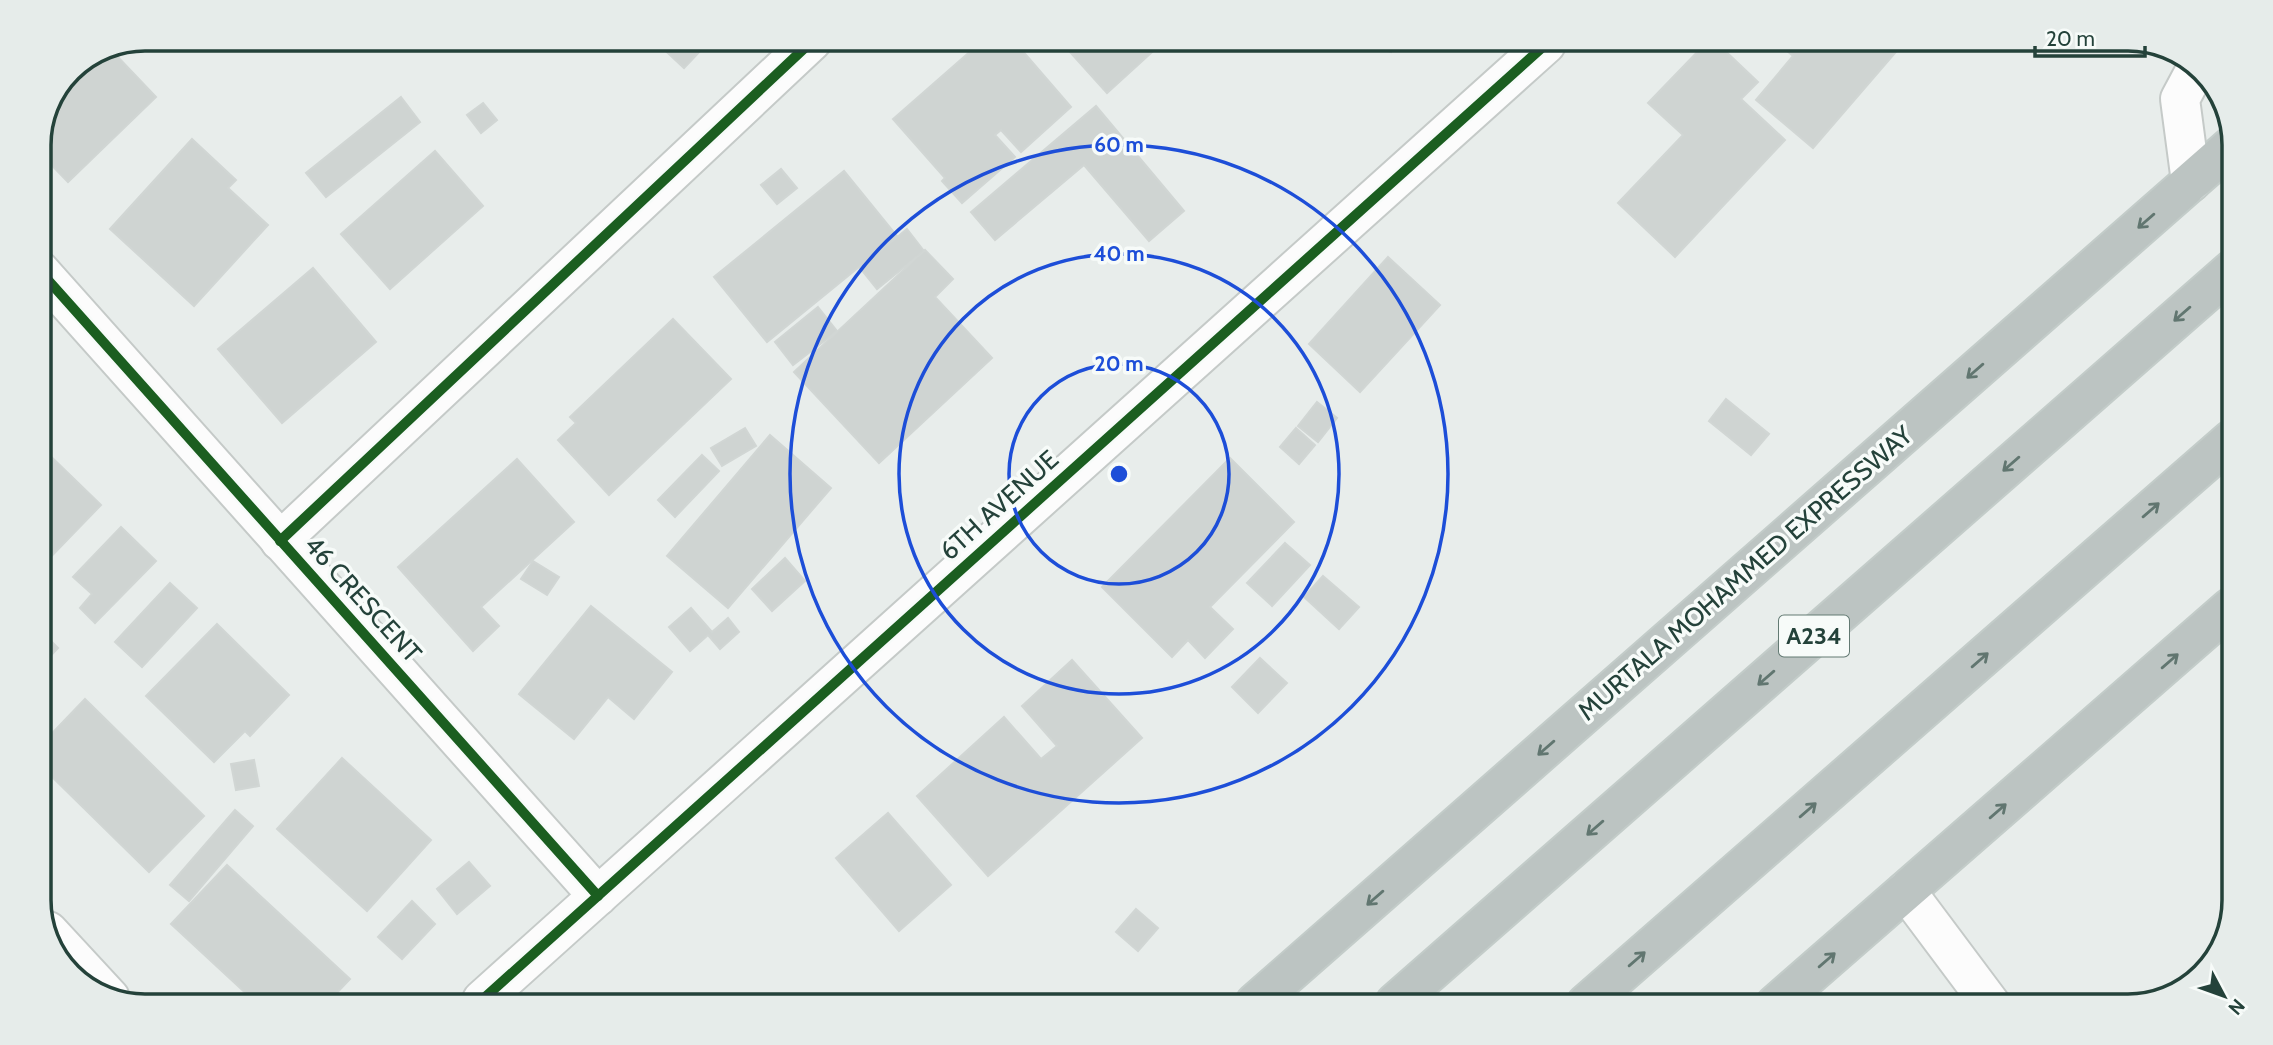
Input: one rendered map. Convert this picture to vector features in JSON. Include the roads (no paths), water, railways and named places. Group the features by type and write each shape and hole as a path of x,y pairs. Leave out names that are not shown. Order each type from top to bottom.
{"highway":[{"name":"MURTALA MOHAMMED EXPRESSWAY","path":"1265,994 2222,155"},
{"name":"A234","path":"1405,994 2222,279"},
{"path":"1597,994 2222,448"},
{"path":"1789,994 2222,615"}],"street":[{"path":"280,541 801,51"},
{"name":"6TH AVENUE","path":"489,994 1538,51"},
{"path":"2191,182 2180,99 2192,76"},
{"name":"46 CRESCENT","path":"51,283 598,896"},
{"path":"1906,891 1983,994"},
{"path":"64,948 90,976"}]}
